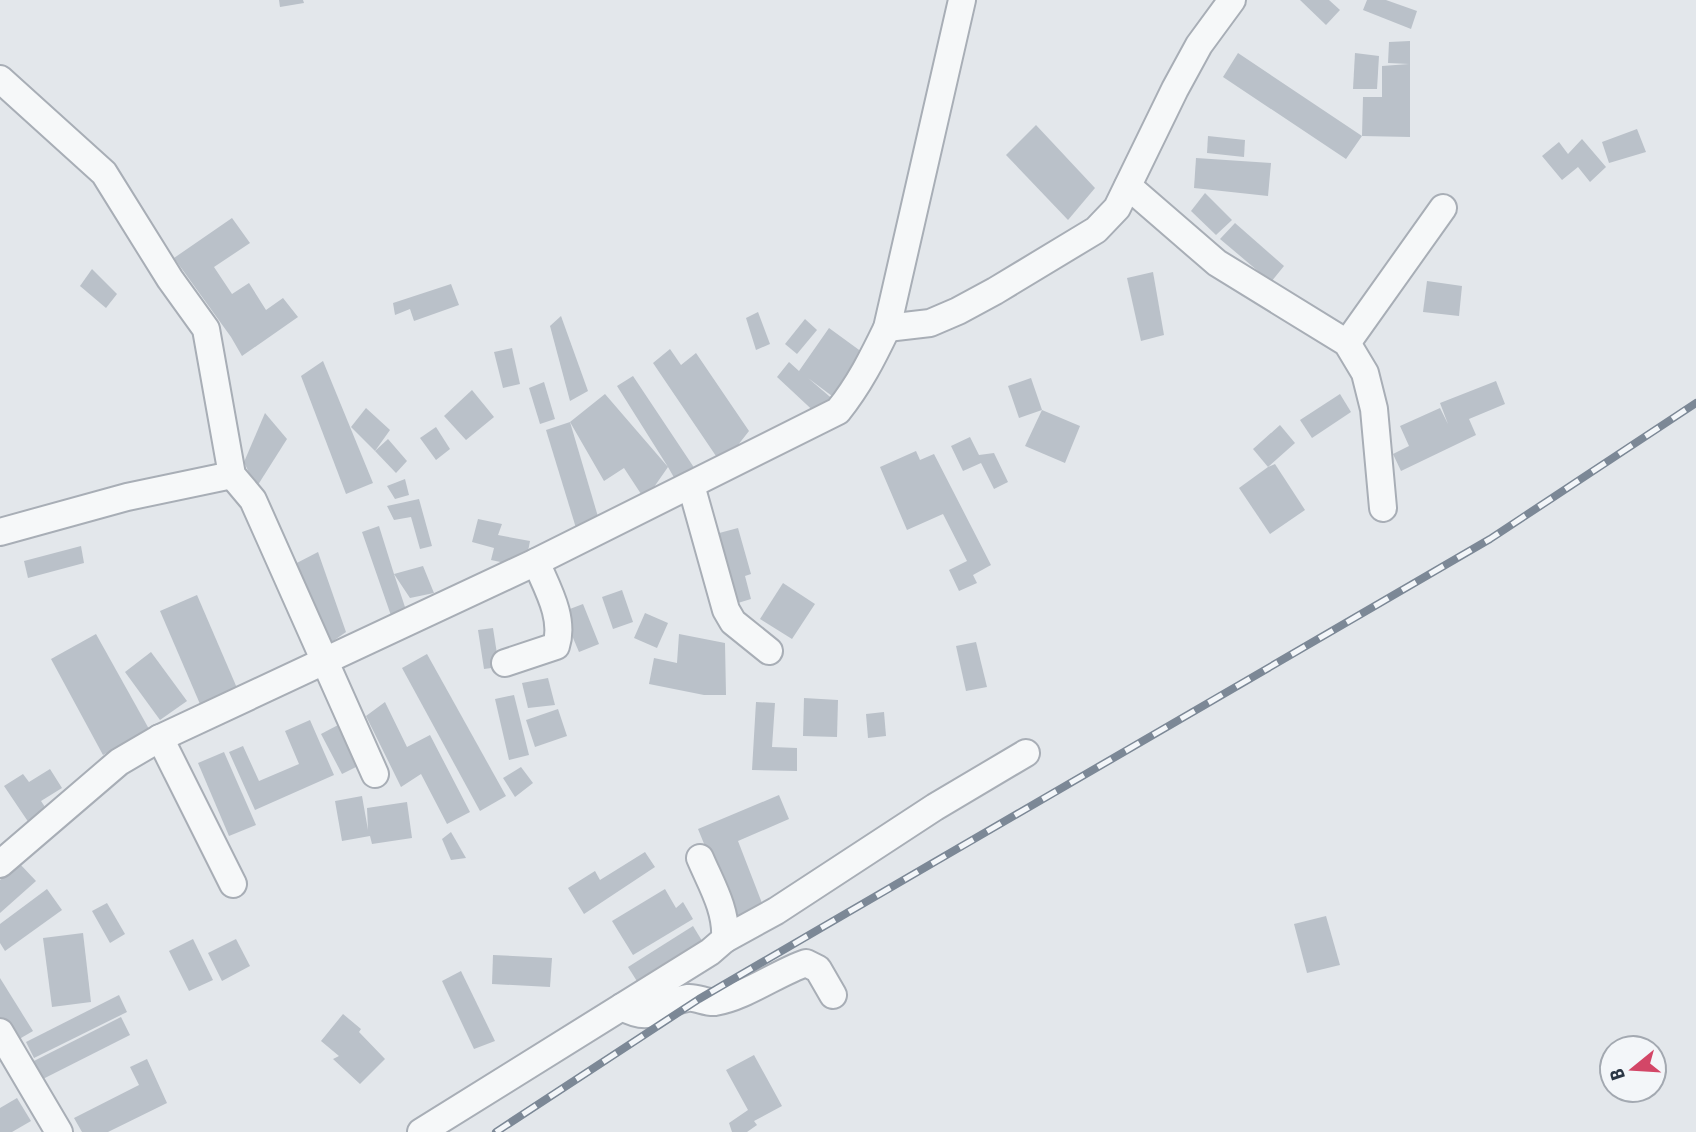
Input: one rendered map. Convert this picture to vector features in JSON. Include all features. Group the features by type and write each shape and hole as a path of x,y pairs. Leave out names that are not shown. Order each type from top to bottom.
{"street":[{"path":"0,864 119,762 160,738 536,562 838,411 865,372 887,328 962,0"},
{"path":"887,328 930,323 958,311 1096,230 1116,208 1193,56 1232,0"},
{"path":"0,79 104,173 170,279 206,329 232,475 253,500 375,774"},
{"path":"1128,186 1217,263 1347,343 1366,373 1374,409 1383,508"},
{"path":"1347,343 1443,208"},
{"path":"0,532 127,497 232,475"},
{"path":"691,485 726,610 733,622 769,651"},
{"path":"505,663 556,646 561,633 554,604 536,562"},
{"path":"160,738 233,884"},
{"path":"421,1132 622,1007 725,939 776,911 935,807 1026,753"},
{"path":"700,859 719,902 726,925 725,939"},
{"path":"622,1007 637,1015 649,1014 687,998 713,1002 806,963 818,969 833,995"},
{"path":"0,1032 59,1132"}],"building":[{"path":"279,0 303,0 304,3 280,7"},
{"path":"1300,0 1329,0 1340,10 1326,25"},
{"path":"1367,0 1386,0 1417,11 1411,29 1363,10"},
{"path":"1410,41 1410,137 1362,136 1363,97 1382,97 1382,66 1409,64 1388,63 1389,42"},
{"path":"1238,53 1362,136 1346,159 1223,77"},
{"path":"1355,53 1379,56 1377,89 1353,89"},
{"path":"1036,125 1095,188 1068,220 1006,155"},
{"path":"1637,129 1646,152 1609,163 1602,142"},
{"path":"1208,136 1245,140 1244,157 1207,153"},
{"path":"1582,139 1606,167 1590,182 1578,167 1562,180 1542,156 1559,142 1568,154"},
{"path":"1196,158 1271,163 1268,196 1194,188"},
{"path":"1205,193 1232,220 1216,235 1191,211"},
{"path":"232,218 250,243 214,267 232,294 249,283 266,310 283,298 298,317 242,356 174,258"},
{"path":"1235,223 1284,266 1271,282 1220,239"},
{"path":"92,269 117,294 106,308 80,286"},
{"path":"1153,272 1164,335 1141,341 1127,278"},
{"path":"1427,281 1462,286 1459,316 1423,312"},
{"path":"451,284 459,305 414,321 410,309 395,315 393,303"},
{"path":"758,312 770,344 756,350 746,318"},
{"path":"561,316 588,391 570,401 550,326"},
{"path":"805,319 817,330 797,354 785,344"},
{"path":"829,328 866,355 832,396 808,378 836,402 821,418 777,377 789,362 799,371"},
{"path":"512,348 520,384 503,388 494,352"},
{"path":"670,349 681,365 696,353 749,431 738,445 716,456 653,363"},
{"path":"323,361 373,483 346,494 301,376"},
{"path":"633,376 695,469 676,481 617,386"},
{"path":"1031,378 1042,410 1019,418 1008,386"},
{"path":"1496,381 1505,404 1469,419 1476,435 1401,471 1393,454 1409,446 1400,426 1440,408 1448,424 1440,403"},
{"path":"544,382 555,419 540,424 529,388"},
{"path":"472,390 494,417 466,440 444,416"},
{"path":"605,394 668,467 645,500 624,468 604,481 570,422"},
{"path":"1340,394 1351,412 1312,438 1300,420"},
{"path":"366,408 390,430 375,451 351,427"},
{"path":"1042,410 1080,426 1065,463 1025,446"},
{"path":"265,413 287,439 256,488 244,462"},
{"path":"570,422 599,520 576,528 546,430"},
{"path":"1280,425 1295,443 1268,467 1253,449"},
{"path":"436,427 450,449 436,460 420,438"},
{"path":"970,437 979,455 994,453 1008,482 994,489 981,463 963,471 951,446"},
{"path":"388,439 407,461 396,473 375,451"},
{"path":"916,451 920,460 934,454 991,565 973,575 977,583 959,591 949,570 967,561 943,514 907,530 880,467"},
{"path":"1275,464 1305,510 1270,534 1239,488"},
{"path":"405,479 409,495 395,499 387,486"},
{"path":"419,499 432,546 420,549 411,517 394,520 387,506"},
{"path":"478,519 502,524 498,535 530,541 525,567 491,560 494,548 472,542"},
{"path":"379,526 410,622 395,627 362,532"},
{"path":"738,528 751,574 745,576 751,599 728,606 708,536"},
{"path":"81,546 84,563 28,578 24,561"},
{"path":"318,552 346,632 326,646 291,566"},
{"path":"423,566 434,593 410,598 394,574"},
{"path":"783,583 815,604 792,639 760,619"},
{"path":"622,590 633,622 613,629 602,597"},
{"path":"197,595 237,688 200,704 160,611"},
{"path":"583,604 599,644 579,652 562,612"},
{"path":"645,613 668,623 657,648 634,638"},
{"path":"493,628 499,667 484,669 478,630"},
{"path":"96,634 149,729 103,755 51,659"},
{"path":"679,634 725,643 726,695 704,695 649,684 654,658 677,663"},
{"path":"976,642 987,687 966,691 956,646"},
{"path":"151,652 187,701 160,720 125,672"},
{"path":"427,654 506,796 480,811 402,668"},
{"path":"548,678 555,705 528,708 522,683"},
{"path":"514,695 529,755 509,760 495,699"},
{"path":"804,698 838,700 837,737 803,736"},
{"path":"385,702 407,747 430,735 470,812 447,824 421,774 401,787 366,716"},
{"path":"756,702 775,703 772,747 797,748 797,771 752,770"},
{"path":"558,709 567,736 535,747 526,720"},
{"path":"884,712 886,736 868,738 866,714"},
{"path":"310,720 334,775 255,810 229,752 243,746 259,781 299,764 285,731"},
{"path":"340,724 362,764 342,774 321,734"},
{"path":"224,752 256,825 229,836 198,763"},
{"path":"521,767 533,783 515,797 503,778"},
{"path":"50,769 62,788 41,801 49,813 31,826 4,786 23,774 29,782"},
{"path":"779,795 789,819 738,841 767,916 738,927 698,829"},
{"path":"362,796 368,830 367,808 407,802 412,838 372,844 370,836 342,841 335,801"},
{"path":"451,832 466,858 451,860 442,839"},
{"path":"645,852 655,867 584,914 568,888 595,871 600,880"},
{"path":"19,863 36,881 0,913 0,880"},
{"path":"47,889 62,910 5,951 0,943 0,924"},
{"path":"665,889 676,908 683,902 693,919 633,955 612,921"},
{"path":"107,903 125,934 110,943 92,911"},
{"path":"1326,916 1340,965 1307,973 1294,924"},
{"path":"693,926 704,944 640,986 628,967"},
{"path":"83,933 91,1002 52,1007 43,938"},
{"path":"193,939 213,980 189,991 169,951"},
{"path":"236,939 250,966 222,981 208,953"},
{"path":"493,955 552,958 550,987 492,984"},
{"path":"461,971 495,1041 474,1049 442,981"},
{"path":"0,978 33,1031 9,1045 0,1029"},
{"path":"119,995 127,1012 34,1058 26,1042"},
{"path":"343,1014 361,1029 359,1032 385,1059 360,1084 333,1059 339,1056 321,1041"},
{"path":"121,1017 130,1035 33,1084 24,1066"},
{"path":"754,1055 782,1106 754,1121 757,1125 747,1132 732,1132 729,1123 748,1110 726,1070"},
{"path":"147,1059 167,1103 108,1132 82,1132 74,1118 139,1085 130,1067"},
{"path":"17,1098 31,1121 12,1132 0,1132 0,1108"}],"railway":[{"path":"496,1132 699,999 1490,539 1696,403"}]}
